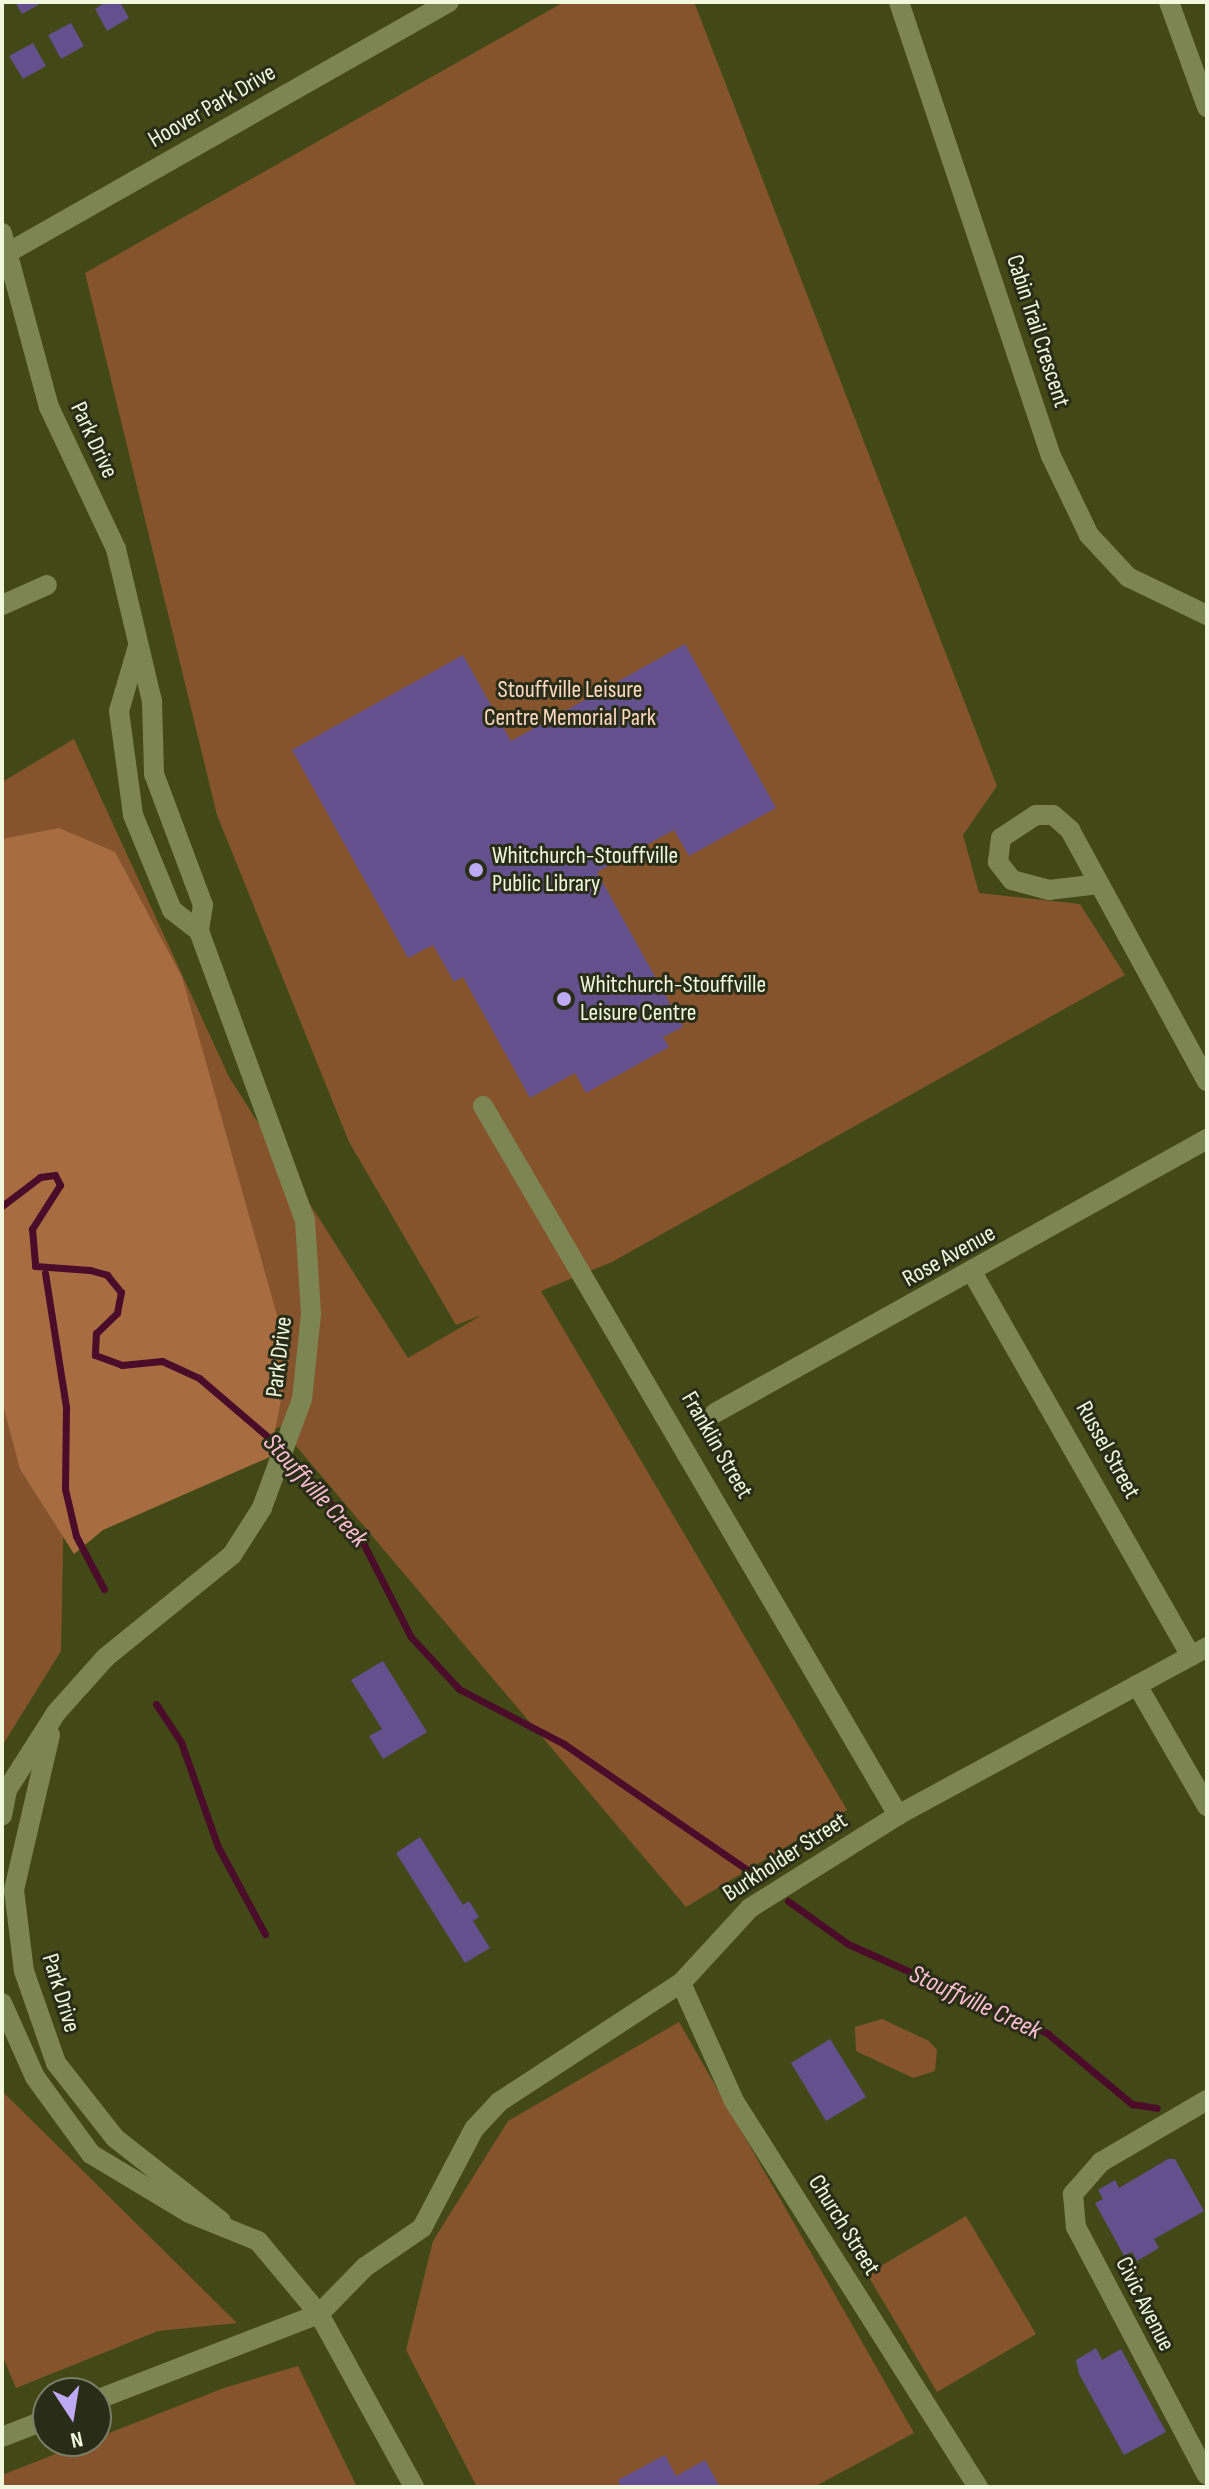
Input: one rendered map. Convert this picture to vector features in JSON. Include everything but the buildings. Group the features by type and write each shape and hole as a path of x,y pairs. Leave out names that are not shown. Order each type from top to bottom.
{"street":[{"name":"Hoover Park Drive","path":"4,247 449,2"},
{"name":"Cabin Trail Crescent","path":"899,2 1051,456 1089,535 1128,577 1207,615"},
{"path":"1169,2 1207,107"},
{"name":"Park Drive","path":"2,1816 7,1790 56,1713 106,1657 232,1555 262,1508 302,1399 311,1314 305,1220 199,931 203,905 154,774 152,701 116,549 49,407 4,247"},
{"path":"2,605 47,585"},
{"name":"Park Drive","path":"138,646 119,711 133,815 172,910 199,931"},
{"path":"1099,884 1049,890 1012,880 998,862 1001,838 1017,823 1053,815 1070,830 1207,1081"},
{"name":"Franklin Street","path":"483,1106 898,1815"},
{"name":"Rose Avenue","path":"715,1413 1207,1139"},
{"name":"Russel Street","path":"972,1272 1199,1652"},
{"name":"Burkholder Street","path":"319,2314 365,2267 422,2228 474,2129 499,2102 681,1983 730,1923 898,1815 1199,1652"},
{"path":"1137,1685 1207,1806"},
{"name":"Park Drive","path":"56,1713 14,1890 24,1971 56,2063 105,2126 221,2221 258,2241 319,2314 414,2487"},
{"name":"Church Street","path":"681,1983 734,2101 978,2487"},
{"name":"Park Drive","path":"2,2003 35,2077 91,2154 189,2213 221,2221"},
{"name":"Civic Avenue","path":"1207,2100 1106,2160 1073,2194 1076,2227 1207,2475"},
{"path":"112,2394 319,2314"},
{"path":"2,2437 32,2425"}],"green space":[{"name":"Stouffville Leisure Centre Memorial Park","path":"564,2 694,2 997,786 963,835 979,893 1080,904 1125,975 612,1262 541,1291 847,1810 686,1907 280,1427 64,1502 61,1651 2,1746 2,782 74,739 229,1077 408,1358 482,1315 456,1325 349,1142 217,815 85,273"},
{"path":"882,2019 929,2041 937,2050 935,2071 913,2078 856,2051 855,2027"},
{"path":"679,2022 914,2433 814,2487 477,2487 406,2350 433,2241 508,2121"},
{"path":"2,2091 237,2323 158,2331 43,2377 32,2377 32,2382 16,2388 2,2355"},
{"path":"966,2216 1036,2334 937,2392 867,2274"},
{"path":"298,2366 357,2487 2,2487 2,2475 48,2457 112,2457 112,2432 224,2388"}],"shaded area":[{"path":"59,828 115,852 182,977 289,1358 270,1457 103,1530 74,1554 20,1469 2,1401 2,839"}],"waterway":[{"name":"Stouffville Creek","path":"2,1206 40,1177 55,1175 60,1185 32,1229 35,1266 90,1270 107,1275 121,1292 117,1313 96,1333 95,1355 122,1365 162,1361 199,1378 289,1455 361,1539 411,1637 459,1689 564,1744 759,1878"},
{"path":"45,1273 66,1407 65,1489 76,1536 104,1589"},
{"path":"156,1704 181,1742 218,1847 265,1934"},
{"name":"Stouffville Creek","path":"788,1901 848,1944 1047,2033 1132,2104 1157,2108"}],"place":[{"name":"Whitchurch-Stouffville Public Library","path":"476,870"},
{"name":"Whitchurch-Stouffville Leisure Centre","path":"564,999"}]}
